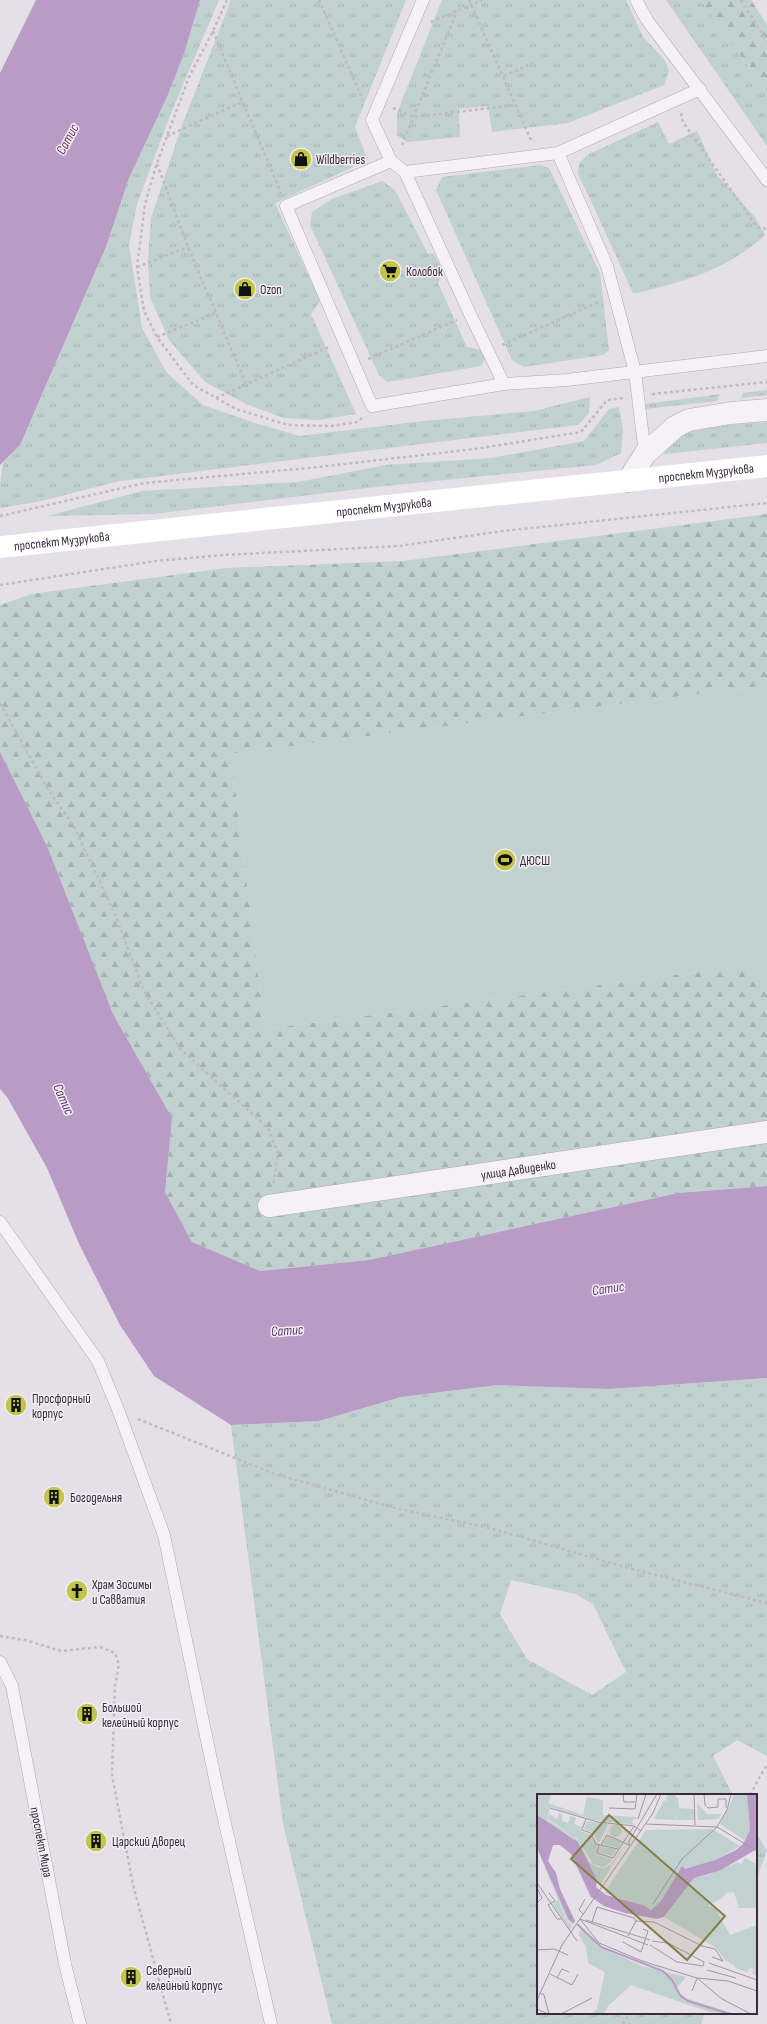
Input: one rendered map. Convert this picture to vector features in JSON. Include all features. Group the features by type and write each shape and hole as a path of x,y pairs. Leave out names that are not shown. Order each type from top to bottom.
{"main road":[{"name":"проспект Музрукова","path":"0,547 767,466"}],"street":[{"path":"628,481 645,454 675,427 689,420 731,413 767,410"},
{"name":"улица Давиденко","path":"269,1206 767,1132"}],"lane":[{"path":"422,0 411,30 372,120 392,162 405,172 504,384"},
{"path":"636,0 647,20 767,180"},
{"path":"405,172 558,153 700,89"},
{"path":"558,153 607,266 634,372 645,454"},
{"path":"392,162 286,206 372,406 504,384 567,380 767,356"},
{"path":"0,1222 98,1361 119,1412 164,1536 218,1793 271,2024"},
{"name":"проспект Мира","path":"0,1662 12,1686 65,1964 80,2024"}],"path":[{"path":"226,0 213,31 189,77 157,163 145,204 137,267 144,310 157,337 193,385 236,410 288,426 331,426 358,422 372,406"},
{"path":"319,0 372,120"},
{"path":"469,0 504,76 537,156"},
{"path":"411,30 482,0"},
{"path":"741,0 767,41"},
{"path":"467,6 468,11"},
{"path":"392,162 414,117 456,11"},
{"path":"213,31 286,206"},
{"path":"504,76 533,63"},
{"path":"676,100 683,122 741,206 757,227 767,229"},
{"path":"167,136 242,102"},
{"path":"380,103 414,117 516,104"},
{"path":"157,163 188,247 246,384"},
{"path":"137,267 188,247"},
{"path":"488,352 614,294"},
{"path":"157,337 216,313"},
{"path":"354,365 470,314"},
{"path":"216,398 344,340"},
{"path":"0,516 144,483 309,468 467,450 581,432 607,400 638,395 767,382"},
{"path":"0,585 156,561 223,555 399,546 503,531 767,503"},
{"path":"0,703 48,789 74,827 115,914 143,989 180,1049 268,1128 278,1153 269,1206"},
{"path":"119,1412 275,1474 395,1508 489,1528 632,1569 767,1603"},
{"path":"0,1636 29,1641 61,1651 100,1647 115,1654 119,1664 115,1686 112,1775 133,1885 171,2024"},
{"path":"751,1794 767,1764"},
{"path":"624,2024 629,2014"}],"green space":[{"path":"200,0 219,0 171,113 137,204 129,245 142,328 167,373 203,405 255,423 300,436 424,421 534,411 590,397 589,413 578,425 120,481 37,502 0,508 0,484 3,463 20,445 106,248 129,178 167,97 184,54"},
{"path":"231,0 406,0 355,127 366,156 351,168 275,203 320,301 311,314 356,414 319,420 284,418 246,404 205,382 169,340 150,297 148,258 151,218 181,128"},
{"path":"442,0 626,0 643,37 664,59 669,71 664,85 568,123 492,132 488,106 459,109 460,137 407,142 397,135 397,113"},
{"path":"666,0 701,0 767,93 767,146"},
{"path":"701,0 751,0 767,25 767,93"},
{"path":"658,122 669,144 697,131 717,175 754,216 765,235 728,262 714,269 686,280 633,293 578,173 579,164 587,155"},
{"path":"541,165 549,168 600,273 609,350 603,355 524,367 512,360 436,190 442,177"},
{"path":"382,181 395,190 428,254 433,253 443,271 438,283 467,347 483,350 485,359 481,366 387,382 379,375 310,225 312,212 332,199"},
{"path":"767,390 767,395 741,398 743,393"},
{"path":"720,394 717,401 645,409 646,404"},
{"path":"619,407 623,430 621,453 596,465 376,487 153,514 47,516 142,491 298,482 386,465 491,458 584,441 609,409"},
{"path":"767,422 767,443 665,454 664,449 687,433 737,424"},
{"path":"767,514 767,685 231,754 265,1029 744,966 767,994 767,1186 678,1193 369,1260 260,1271 192,1242 165,1192 172,1118 113,1014 47,846 0,752 0,605 31,594 226,568 403,561"},
{"name":"ДЮСШ","path":"767,685 767,994 744,966 265,1029 231,754"},
{"path":"767,1378 767,1756 737,1740 713,1756 732,1794 537,1794 537,2014 705,2014 701,2024 332,2024 283,1824 231,1425 319,1421 401,1397 497,1385 608,1389","holes":["511,1580 575,1594 593,1604 626,1672 592,1695 527,1659 500,1614"]},
{"path":"757,1835 767,1851 757,1877"}],"water":[{"name":"Сатис","path":"36,0 200,0 184,54 167,97 129,178 106,247 20,445 0,465 0,73"},
{"name":"Сатис","path":"0,752 47,846 113,1014 172,1118 165,1192 192,1242 260,1271 369,1260 678,1193 767,1186 767,1378 608,1389 497,1385 401,1397 319,1421 231,1425 154,1376 120,1325 80,1246 47,1168 7,1097 0,1089"}],"place":[{"name":"Wildberries","path":"301,159"},
{"name":"Колобок","path":"390,271"},
{"name":"Ozon","path":"245,289"},
{"name":"ДЮСШ","path":"505,860"},
{"name":"Просфорный корпус","path":"16,1405"},
{"name":"Богодельня","path":"54,1497"},
{"name":"Храм Зосимы и Савватия","path":"77,1591"},
{"name":"Большой келейный корпус","path":"87,1714"},
{"name":"Царский Дворец","path":"96,1841"},
{"name":"Северный келейный корпус","path":"131,1977"}]}
